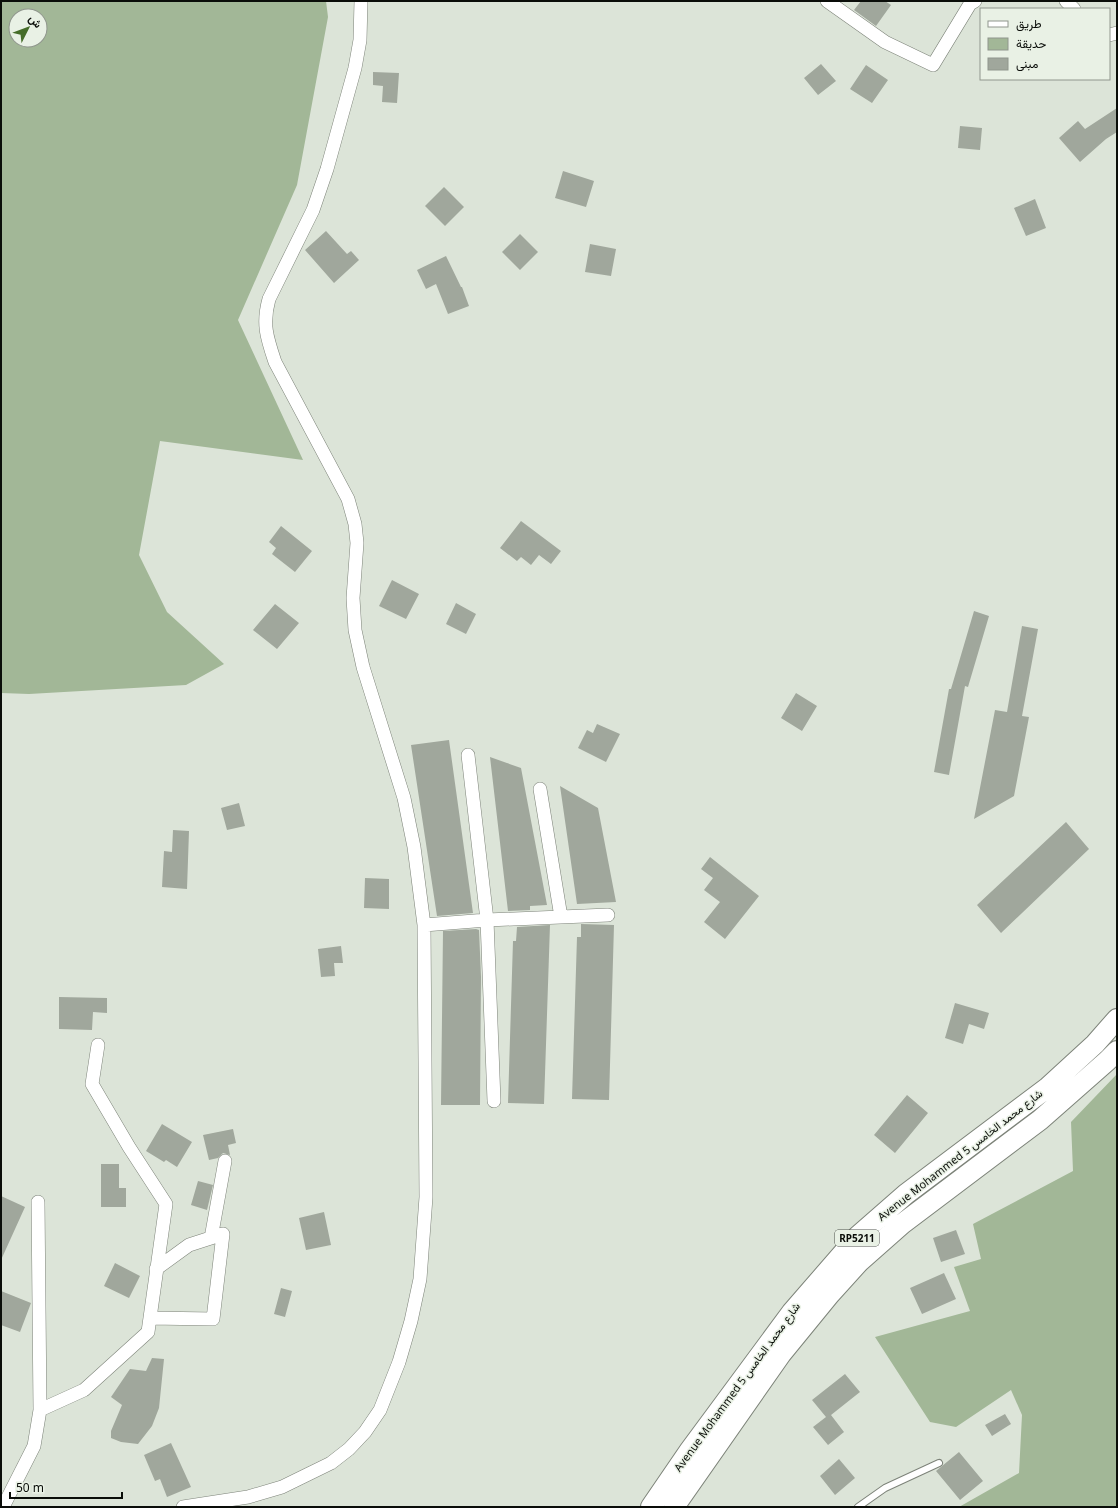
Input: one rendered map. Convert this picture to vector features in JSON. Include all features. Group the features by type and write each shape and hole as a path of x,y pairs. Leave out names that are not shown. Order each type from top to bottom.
{"main road":[{"name":"Avenue Mohammed 5 شارع محمد الخامس","path":"651,1507 690,1450 792,1312 858,1236 906,1194 1047,1088 1095,1044 1117,1019"},
{"name":"Avenue Mohammed 5 شارع محمد الخامس","path":"674,1507 781,1354 830,1294 859,1262 902,1224 1040,1120 1117,1051"}],"street":[{"path":"183,1507 248,1497 282,1487 331,1463 349,1449 365,1432 380,1410 399,1362 411,1321 420,1279 426,1197 424,925 414,847 404,798 363,667 355,630 354,598 357,543 348,499 275,362 267,339 265,326 265,313 269,299 313,210 341,124 355,68 360,40 360,1"},
{"path":"835,3 885,42 933,66 970,4 975,1"},
{"path":"468,755 487,920 494,1102"},
{"path":"540,789 560,917"},
{"path":"424,925 487,920 608,915"},
{"path":"40,1410 84,1390 148,1332 166,1204 129,1147 92,1084 98,1045"},
{"path":"211,1238 225,1161"},
{"path":"3,1507 34,1446 40,1410 38,1202"},
{"path":"150,1318 213,1319 223,1234 189,1245 156,1269"}],"lane":[{"path":"858,1507 885,1488 939,1463"}],"green space":[{"path":"1,1 326,1 328,17 297,185 238,320 303,460 160,441 139,555 167,612 224,664 186,685 29,694 1,693"},
{"path":"1117,1074 1117,1507 959,1507 1019,1473 1022,1415 1011,1390 956,1427 930,1422 875,1337 970,1311 954,1267 981,1259 973,1224 1073,1171 1071,1122"}],"building":[{"path":"861,1 885,1 891,5 876,26 854,10"},
{"path":"821,64 836,81 818,95 804,78"},
{"path":"866,65 888,80 872,103 850,89"},
{"path":"373,72 399,73 397,103 382,102 383,86 373,85"},
{"path":"1117,108 1117,132 1106,139 1080,162 1059,138 1078,121 1085,129"},
{"path":"960,126 982,128 980,150 958,148"},
{"path":"563,171 594,181 586,207 555,198"},
{"path":"444,187 464,207 445,226 425,206"},
{"path":"1035,199 1046,228 1026,236 1014,208"},
{"path":"326,231 347,254 351,251 359,260 334,283 305,250"},
{"path":"520,234 538,252 520,270 502,252"},
{"path":"590,244 616,249 611,276 585,272"},
{"path":"446,256 462,287 469,306 448,314 436,284 426,289 417,270"},
{"path":"521,521 561,551 551,564 539,555 531,565 521,557 517,561 500,548"},
{"path":"281,526 312,551 295,572 272,554 276,548 269,542"},
{"path":"392,580 419,594 406,619 379,606"},
{"path":"456,603 476,614 466,634 446,624"},
{"path":"275,604 299,623 277,649 253,630"},
{"path":"974,611 989,616 968,687 965,686 949,775 934,772 949,689 951,689"},
{"path":"1022,626 1038,629 1022,716 1029,717 1014,796 974,819 995,710 1007,712"},
{"path":"796,693 817,706 802,731 781,718"},
{"path":"597,724 620,734 606,762 578,748 587,730 593,733"},
{"path":"449,740 473,913 437,916 411,745"},
{"path":"490,757 521,768 547,905 530,906 530,910 508,911"},
{"path":"560,786 598,808 616,902 577,904"},
{"path":"239,803 245,826 227,830 221,808"},
{"path":"1066,822 1089,849 1001,933 977,905"},
{"path":"173,830 189,831 187,889 162,887 164,851 172,852"},
{"path":"710,857 759,896 725,939 704,922 720,902 704,890 713,878 701,869"},
{"path":"365,878 389,879 389,909 364,908"},
{"path":"581,924 614,925 609,1100 572,1099 577,937 581,937"},
{"path":"550,925 544,1104 508,1103 513,941 516,941 517,927"},
{"path":"479,930 481,977 480,1105 441,1105 443,931"},
{"path":"341,946 343,963 334,963 335,976 321,977 318,949"},
{"path":"59,997 107,998 107,1013 93,1012 92,1030 59,1029"},
{"path":"955,1003 989,1013 984,1029 969,1024 963,1044 945,1038"},
{"path":"907,1095 928,1113 895,1153 874,1135"},
{"path":"162,1124 192,1142 177,1167 166,1160 164,1162 146,1151"},
{"path":"233,1129 236,1143 228,1145 230,1155 223,1153 218,1158 209,1160 203,1135"},
{"path":"101,1164 119,1164 119,1188 126,1188 126,1207 101,1207"},
{"path":"198,1181 213,1185 207,1210 191,1205"},
{"path":"1,1196 25,1207 1,1260"},
{"path":"324,1212 331,1245 306,1250 299,1218"},
{"path":"956,1230 965,1254 941,1262 933,1238"},
{"path":"115,1263 140,1276 129,1298 104,1286"},
{"path":"944,1273 956,1299 922,1314 910,1288"},
{"path":"281,1288 292,1291 285,1317 274,1314"},
{"path":"1,1291 31,1303 20,1332 1,1325"},
{"path":"152,1358 164,1359 159,1408 152,1426 138,1444 121,1442 111,1438 111,1431 122,1405 111,1397 130,1369 146,1371"},
{"path":"845,1374 860,1392 831,1415 844,1432 828,1445 813,1427 826,1417 812,1400"},
{"path":"1005,1414 1011,1424 992,1436 985,1425"},
{"path":"171,1443 191,1487 167,1497 160,1479 155,1481 144,1455"},
{"path":"959,1452 983,1481 960,1500 936,1471"},
{"path":"839,1459 855,1478 835,1495 820,1476"}]}
